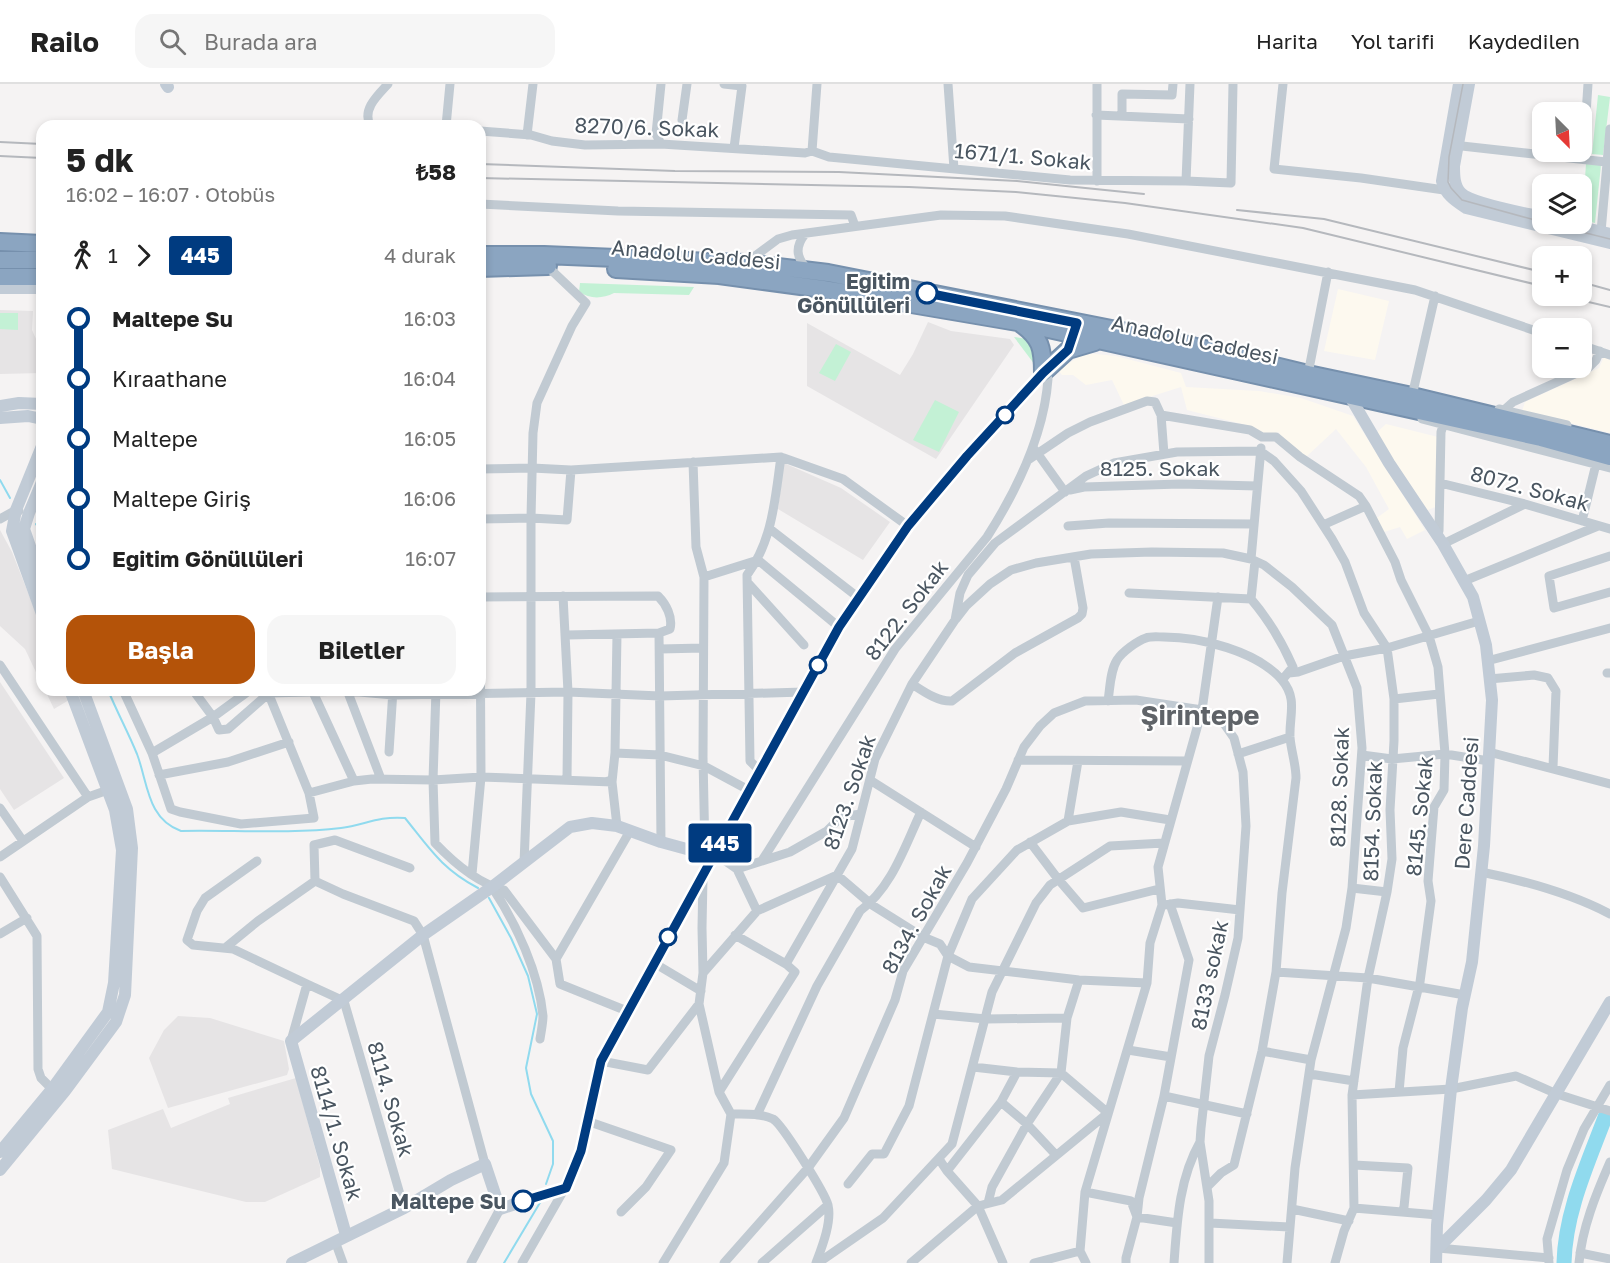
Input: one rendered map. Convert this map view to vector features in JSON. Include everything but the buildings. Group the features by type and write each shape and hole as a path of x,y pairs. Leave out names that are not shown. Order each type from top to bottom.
{"highway":[{"path":"0,242 36,244"},
{"name":"Anadolu Caddesi","path":"486,255 745,263 808,270 1073,336 1541,438 1603,460"},
{"path":"0,260 36,260"},
{"name":"Anadolu Caddesi","path":"486,268 547,266 710,274 823,289 1017,321 1073,336 1167,340 1442,403"},
{"path":"0,277 36,276"},
{"path":"1017,321 1040,343 1044,354 1043,373"},
{"path":"1043,373 1073,336"},
{"path":"1442,403 1610,444"}],"street":[{"path":"368,120 367,113 378,94 388,84"},
{"path":"447,120 450,84"},
{"path":"527,135 533,84"},
{"path":"661,84 656,134 661,144"},
{"path":"682,120 687,84"},
{"path":"724,84 742,86 734,148"},
{"path":"812,151 817,84"},
{"path":"948,84 954,169"},
{"path":"1096,84 1097,181"},
{"path":"1122,116 1122,94 1172,95 1173,84"},
{"path":"1186,181 1190,84"},
{"name":"1671/1. Sokak","path":"812,151 829,157 1097,181 1231,183 1233,84"},
{"path":"1283,84 1274,169 1361,177 1444,190 1457,186"},
{"path":"1459,84 1453,145 1454,178 1457,186 1461,193 1472,199 1532,214"},
{"path":"1469,84 1442,181 1444,190 1451,199 1466,208 1610,243"},
{"path":"1587,102 1588,84"},
{"path":"1096,115 1189,119"},
{"path":"1606,233 1606,162 1610,129"},
{"name":"8270/6. Sokak","path":"486,132 527,135 585,145 661,144 805,153 812,151"},
{"path":"1453,145 1532,154"},
{"path":"1592,160 1606,162"},
{"path":"486,204 618,211 851,215 855,226"},
{"path":"745,263 778,239 805,234 941,215 1005,216 1128,234 1415,290 1532,330"},
{"path":"805,234 798,243 797,249 800,261 808,270"},
{"path":"524,863 531,693 533,433 537,403 572,326 586,303 547,266"},
{"path":"1308,374 1329,272"},
{"path":"0,288 36,288"},
{"path":"1412,396 1435,296"},
{"path":"1592,348 1610,355"},
{"path":"1592,364 1600,351"},
{"path":"522,1263 566,1188 581,1151 601,1061 703,874 710,854 839,627 908,526 967,456 1043,373"},
{"name":"8122. Sokak","path":"763,859 896,649 996,523 1035,450 1046,399 1048,379 1043,373"},
{"path":"1504,410 1514,402 1566,378"},
{"path":"1349,395 1443,426 1603,460 1610,468"},
{"name":"Dere Caddesi","path":"1349,395 1389,463 1441,537 1473,597 1490,679 1492,700 1481,872 1472,962 1451,1089 1437,1215 1436,1263"},
{"name":"8145. Sokak","path":"1035,450 1090,422 1147,401 1155,402 1161,415 1250,430 1262,437 1276,437 1300,457 1359,496 1366,506 1429,636 1438,668 1444,754 1444,790 1434,807 1428,881 1431,901 1419,988 1403,1048 1399,1092"},
{"path":"1442,403 1462,402 1504,410 1610,437"},
{"path":"0,406 19,403 36,404"},
{"path":"1161,415 1164,454"},
{"path":"0,418 36,418"},
{"path":"1443,426 1440,483 1441,537 1525,504"},
{"path":"1262,437 1254,524 1251,599 1266,616 1293,667 1285,677"},
{"path":"1035,450 1065,492"},
{"name":"8123. Sokak","path":"719,1092 795,972 786,964 852,849 875,759 912,684 955,620 960,593 968,575 995,543 1086,476 1114,463 1164,454 1260,451"},
{"name":"8154. Sokak","path":"1260,451 1274,461 1301,491 1345,562 1364,613 1387,648 1394,699 1390,810 1392,859 1368,978 1352,1095 1354,1208 1344,1231 1335,1263"},
{"path":"486,469 571,470 781,457 843,479 908,526"},
{"path":"759,771 750,761 747,575 758,560 770,529 781,457"},
{"path":"1582,520 1603,460"},
{"path":"36,461 16,510 12,531 36,598"},
{"path":"693,462 696,547 704,577 704,766 710,854"},
{"path":"486,519 567,520 571,470"},
{"name":"8072. Sokak","path":"1440,483 1525,504 1610,529"},
{"name":"8125. Sokak","path":"1065,492 1084,487 1180,484 1257,486"},
{"path":"36,497 28,513 24,529 36,564"},
{"path":"1323,525 1366,506"},
{"path":"0,519 16,510 28,513"},
{"path":"995,543 996,523"},
{"path":"1068,526 1109,523 1254,524"},
{"path":"1464,581 1598,525"},
{"path":"770,529 859,598"},
{"name":"8128. Sokak","path":"955,620 966,606 1011,570 1036,563 1091,554 1152,552 1223,553 1253,560 1292,587 1332,625 1357,688 1362,755 1352,888 1346,927 1311,1060 1295,1168 1287,1263"},
{"path":"1610,556 1549,576 1554,608 1610,592"},
{"path":"912,684 928,694 952,701 1014,653 1078,618 1083,608 1074,557"},
{"path":"704,577 758,560"},
{"path":"758,560 839,627"},
{"path":"748,583 804,645"},
{"path":"1130,593 1251,599"},
{"path":"563,596 567,635 567,779"},
{"path":"486,597 658,596 665,603 672,623 670,629 659,633 567,635"},
{"path":"1126,1263 1164,1096 1189,960 1159,890 1158,867 1202,710 1218,597"},
{"path":"1285,677 1344,656 1387,648 1479,621"},
{"path":"1487,661 1610,628"},
{"path":"659,633 661,842"},
{"path":"616,634 615,753 612,782 617,826"},
{"path":"1108,701 1117,660 1147,637 1180,637 1250,657 1285,677 1293,708 1290,737 1296,763 1296,778 1282,893 1276,972 1262,1051 1234,1165 1221,1173 1207,1187"},
{"path":"660,649 703,648"},
{"path":"0,665 88,797"},
{"path":"1490,679 1534,675 1548,678 1556,691 1553,767"},
{"path":"486,694 568,692 704,696 804,692"},
{"path":"1394,699 1439,694"},
{"path":"0,1152 52,1089 108,1012 116,961 122,850 115,810 72,696"},
{"path":"0,1170 58,1099 116,1022 125,995 132,848 127,809 85,696"},
{"path":"126,696 152,753 171,808 180,812 241,824 314,818 309,793 270,696"},
{"path":"197,696 213,717 219,730 228,729 264,696"},
{"path":"152,753 213,717 242,696"},
{"path":"315,696 354,781"},
{"path":"349,696 381,779"},
{"path":"389,752 393,696"},
{"path":"436,696 435,843 451,860 492,887 504,890 556,959 560,984 627,1011"},
{"path":"472,874 481,777 482,696"},
{"name":"8134. Sokak","path":"724,1263 808,1168 844,1118 895,1000 903,971 976,847 1006,789 1024,747 1040,726 1054,713 1085,701 1136,700 1202,710"},
{"name":"8133 sokak","path":"1202,710 1220,718 1234,738 1243,772 1246,826 1238,938 1226,995 1209,1056 1203,1105 1200,1142 1210,1223 1209,1263"},
{"path":"1238,754 1290,737"},
{"path":"159,775 228,762 289,742"},
{"path":"615,753 660,755 704,766 743,787"},
{"path":"1362,755 1392,759 1444,754 1489,757 1553,767 1610,784"},
{"path":"1018,760 1187,761"},
{"path":"1068,821 1078,761"},
{"path":"528,777 612,782"},
{"path":"309,793 354,781 381,779 528,777 612,782"},
{"path":"870,780 976,847"},
{"path":"0,857 88,797 108,790"},
{"path":"0,808 23,841"},
{"path":"757,1114 817,986 860,911 888,883 921,812"},
{"path":"848,1184 872,1154 884,1154 909,1106 948,956 972,899 1017,850 1068,821 1120,812 1170,820"},
{"path":"736,869 790,852 827,831 841,817 861,814"},
{"path":"291,1041 423,936 570,827 592,823 617,826 661,842 710,854 736,869 756,911"},
{"path":"556,959 630,831"},
{"path":"315,881 314,844 335,840 410,868"},
{"path":"1030,842 1083,908 1159,890"},
{"path":"817,1263 883,1218 951,1144 992,992 1036,903 1058,879 1110,846 1164,843"},
{"path":"257,861 205,898 196,911 187,940 193,945 233,949 344,1001"},
{"path":"1481,872 1541,886 1583,900 1610,914"},
{"path":"663,1263 724,1163 731,1114 719,1092 699,1004 703,973 703,874"},
{"path":"703,973 756,911 837,875 870,903 923,938 940,944 948,956 969,967 1079,980 1147,983"},
{"path":"0,877 37,936 38,1069 41,1078 52,1089"},
{"path":"225,948 258,921 315,881"},
{"path":"315,881 414,921 423,936 485,1164 500,1209"},
{"path":"492,887 508,912 532,968 543,1018 540,1039"},
{"path":"1352,888 1387,892"},
{"path":"1166,904 1178,903 1240,910"},
{"path":"1086,1263 1080,1251 1085,1192 1147,983 1150,943 1166,904"},
{"path":"0,934 27,918"},
{"path":"735,935 786,964"},
{"path":"654,963 701,991"},
{"path":"1276,972 1368,978 1465,995"},
{"path":"911,1263 983,1204 1028,1124 1061,1073 1067,1018 1079,980"},
{"path":"291,1041 307,984"},
{"name":"8114. Sokak","path":"344,1001 404,1208"},
{"path":"1438,1248 1486,1200 1511,1170 1610,1002"},
{"path":"601,1061 648,1070 699,1004"},
{"path":"933,1014 986,1019 1067,1018"},
{"name":"8114/1. Sokak","path":"291,1041 340,1238"},
{"path":"1128,1050 1171,1057"},
{"path":"1262,1051 1311,1060"},
{"path":"973,1067 1017,1072 1061,1073 1108,1113"},
{"path":"947,1172 1001,1102 1017,1072"},
{"path":"1310,1074 1354,1081"},
{"path":"1352,1095 1451,1089 1516,1076 1557,1094 1610,1111"},
{"path":"1438,1248 1549,1261 1546,1239 1557,1198 1584,1129 1610,1085"},
{"path":"1164,1096 1247,1114"},
{"path":"1001,1102 1028,1124 1056,1155"},
{"path":"983,1204 1002,1200 1108,1113"},
{"path":"731,1114 757,1114 774,1120 808,1168 828,1205 827,1236 817,1263"},
{"path":"587,1121 671,1150 646,1187 621,1212"},
{"path":"1174,1263 1177,1214 1188,1168 1200,1142"},
{"path":"939,1159 947,1172 983,1204 1003,1263"},
{"path":"1610,1162 1596,1193 1579,1258 1610,1259"},
{"path":"300,1261 485,1164"},
{"path":"1354,1165 1408,1168 1402,1212"},
{"path":"471,1263 500,1209 566,1188"},
{"path":"1085,1192 1131,1201 1137,1217"},
{"path":"762,1263 828,1205"},
{"path":"1354,1208 1437,1215"},
{"path":"1292,1209 1350,1221"},
{"path":"1137,1217 1177,1223"},
{"path":"1210,1223 1289,1227"},
{"path":"340,1238 343,1263"},
{"path":"1034,1263 1080,1251"}],"shaded area":[{"path":"1338,289 1389,301 1375,360 1324,351"},
{"path":"0,310 33,311 32,330 36,339 36,373 0,374"},
{"path":"928,322 951,331 1010,339 1014,345 936,459 807,386 807,323 900,375"},
{"path":"1085,353 1116,356 1181,373 1186,387 1259,391 1301,398 1353,416 1425,530 1407,539 1400,527 1381,533 1374,520 1389,509 1366,467 1336,429 1306,457 1281,440 1279,432 1269,437 1250,426 1187,410 1181,387 1124,405 1112,380 1086,385 1073,375 1062,375 1058,370"},
{"path":"1604,357 1610,360 1610,433 1522,411 1525,402 1577,378 1592,378 1592,371 1599,368"},
{"path":"1386,424 1438,437 1438,506 1425,511 1376,433"},
{"path":"784,463 841,488 890,522 863,560 778,509"},
{"path":"0,530 12,552 36,613 36,672 25,649 0,626"},
{"path":"0,682 64,778 14,810 0,789"},
{"path":"48,696 67,696 69,700 54,709"},
{"path":"178,1016 210,1018 284,1041 289,1069 287,1075 168,1108 149,1058 164,1030"},
{"path":"296,1078 320,1167 320,1177 265,1202 246,1202 112,1169 108,1130 163,1109 171,1128 230,1104 228,1098"}],"green space":[{"path":"1598,95 1610,97 1603,155 1592,154"},
{"path":"1586,164 1601,165 1595,223 1592,222 1592,174 1585,174"},
{"path":"580,283 694,287 689,295 614,293 596,297 579,292"},
{"path":"0,313 18,313 18,330 0,329"},
{"path":"1014,337 1027,339 1035,347 1035,365"},
{"path":"836,344 851,352 835,381 819,373"},
{"path":"935,400 959,412 939,452 913,440"}],"waterway":[{"path":"0,480 10,498"},
{"path":"111,696 137,754 155,809 161,818 181,831 301,831 349,827 379,819 405,818 446,866 478,888"},
{"path":"489,898 528,976 537,1014 526,1068 531,1094 553,1141 553,1164 546,1184"},
{"path":"1564,1263 1565,1244 1573,1206 1606,1115"},
{"path":"504,1263 541,1201"}],"tram line":[{"path":"1463,84 1449,157 1448,182 1451,188 1462,200 1532,219"},
{"path":"1590,234 1610,239"}],"railway":[{"path":"0,142 36,144"},
{"path":"0,156 36,158"},
{"path":"486,164 675,171 839,172 1017,181 1144,194"},
{"path":"486,178 909,187 1016,192 1125,203 1303,228 1532,284"},
{"path":"1237,210 1324,219 1532,270"},
{"path":"1592,285 1610,290"},
{"path":"1592,303 1610,307"}],"bus line":[{"name":"445","path":"523,1201 566,1188 581,1151 601,1061 839,627 908,526 967,456 1043,373 1068,350 1077,323 927,293"}],"place":[{"name":"Eğitim Gönüllüleri","path":"927,293"},
{"name":"Maltepe Su","path":"523,1201"}],"district":[{"name":"Şirintepe","path":"1200,715"}]}
